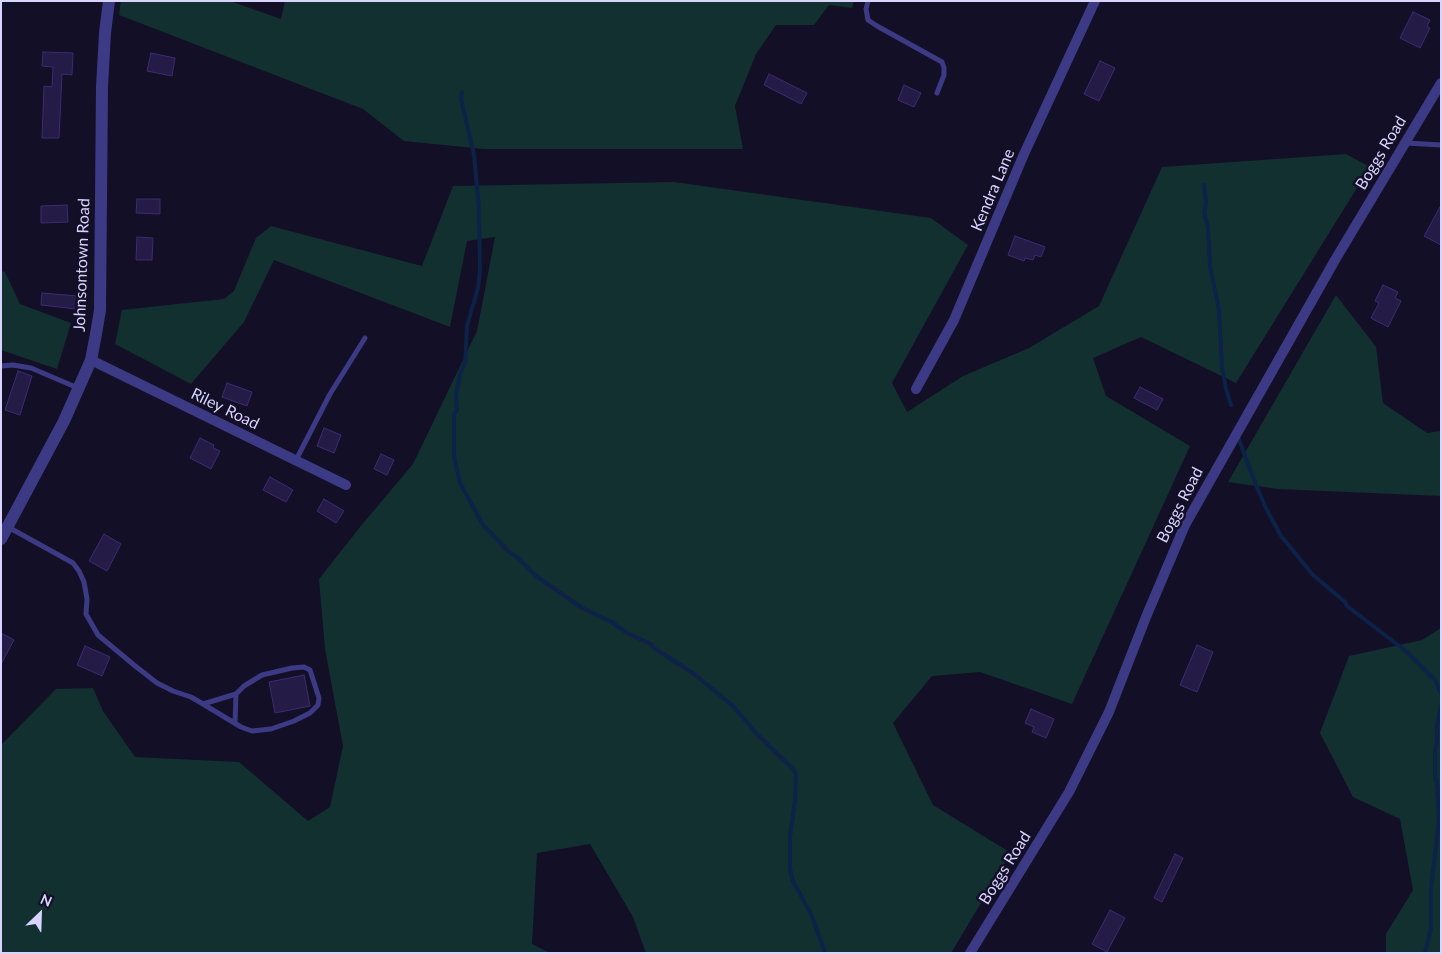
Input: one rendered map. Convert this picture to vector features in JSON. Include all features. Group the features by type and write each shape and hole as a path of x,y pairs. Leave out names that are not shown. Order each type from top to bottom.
{"street":[{"name":"Johnsontown Road","path":"1,538 64,421 91,360 100,310 102,87 104,32 109,1"},
{"name":"Kendra Lane","path":"916,389 954,320 1024,154 1095,1"},
{"name":"Boggs Road","path":"970,953 1069,792 1109,712 1185,525 1335,260 1441,83"},
{"name":"Riley Road","path":"91,360 346,485"}],"lane":[{"path":"868,1 866,9 868,20 942,62 944,75 937,93"},
{"path":"1405,143 1441,145"},
{"path":"296,460 330,394 365,338"},
{"path":"1,366 13,365 31,368 78,389"},
{"path":"8,527 73,563 84,582 87,599 86,614 98,635 157,682 173,691 191,697 235,724 252,730 271,729 294,721 310,713 318,705 319,698 313,674 310,670 292,668 262,675 244,686 236,694 203,704"},
{"path":"235,724 236,694"}],"green space":[{"path":"121,1 230,1 281,19 285,1 854,1 852,8 829,5 814,25 776,25 756,54 735,106 743,149 484,149 404,141 363,109 119,15"},
{"path":"1346,154 1370,167 1236,383 1141,337 1093,358 1106,396 1190,446 1072,704 980,672 932,676 893,723 933,805 1011,853 951,953 646,953 633,917 590,844 537,853 532,944 550,953 1,953 1,745 56,689 93,688 103,711 135,757 239,762 308,821 330,807 343,746 325,649 319,579 413,464 477,331 495,237 467,241 450,327 274,260 244,322 191,384 115,344 122,310 224,299 234,291 256,238 271,226 422,266 453,186 674,182 931,218 968,245 892,383 907,412 963,376 1029,348 1099,306 1162,167"},
{"path":"1,271 5,272 20,304 71,323 57,369 1,350"},
{"path":"1336,295 1376,347 1383,403 1427,433 1441,431 1441,496 1278,489 1228,482"},
{"path":"1441,628 1441,953 1386,953 1386,934 1413,890 1400,819 1353,797 1320,733 1349,656 1422,640"}],"building":[{"path":"1413,12 1430,20 1427,26 1430,28 1420,48 1400,38"},
{"path":"43,52 73,53 72,75 62,74 59,138 42,138 44,86 52,87 53,67 42,66"},
{"path":"151,53 175,58 172,76 147,71"},
{"path":"1100,61 1115,68 1099,101 1084,94"},
{"path":"769,74 807,93 801,104 764,85"},
{"path":"904,85 921,93 914,107 898,100"},
{"path":"137,199 160,199 160,214 136,213"},
{"path":"67,205 68,222 41,223 41,206"},
{"path":"1441,205 1441,245 1424,236"},
{"path":"1015,236 1045,247 1041,257 1035,255 1033,260 1025,258 1024,261 1008,255"},
{"path":"137,237 153,238 152,260 136,260"},
{"path":"1383,285 1398,292 1395,298 1401,301 1388,327 1371,318 1379,303 1375,301"},
{"path":"42,293 78,296 77,309 41,305"},
{"path":"18,371 32,376 20,415 5,410"},
{"path":"227,383 252,392 247,406 222,397"},
{"path":"1140,387 1163,399 1157,410 1134,398"},
{"path":"324,428 341,435 334,453 317,446"},
{"path":"200,438 214,445 213,448 220,451 211,469 190,458"},
{"path":"381,454 394,460 387,475 374,469"},
{"path":"270,477 293,490 286,502 263,490"},
{"path":"324,499 344,511 336,523 317,511"},
{"path":"104,534 121,544 107,571 89,561"},
{"path":"1,633 14,640 1,664"},
{"path":"1197,645 1213,652 1197,692 1180,685"},
{"path":"85,646 110,657 102,676 77,665"},
{"path":"304,675 310,706 275,713 269,682"},
{"path":"1031,709 1054,719 1046,738 1032,732 1034,727 1025,723"},
{"path":"1175,854 1183,858 1162,902 1154,898"},
{"path":"1110,910 1125,918 1107,952 1092,944"}],"waterway":[{"path":"462,92 461,99 474,155 479,209 480,271 478,288 467,326 465,363 460,374 456,396 457,410 454,414 454,456 460,483 483,525 536,576 582,608 651,644 654,648 694,674 732,705 757,734 793,769 796,774 795,801 790,836 790,869 792,879 812,916 825,953"},
{"path":"1204,185 1206,203 1204,212 1208,227 1210,266 1219,310 1222,366 1231,405"},
{"path":"1238,437 1255,483 1281,536 1313,575 1345,602 1347,606 1407,652 1435,680 1441,694"},
{"path":"1425,953 1431,928 1431,889 1439,821 1435,751 1441,706"}]}
